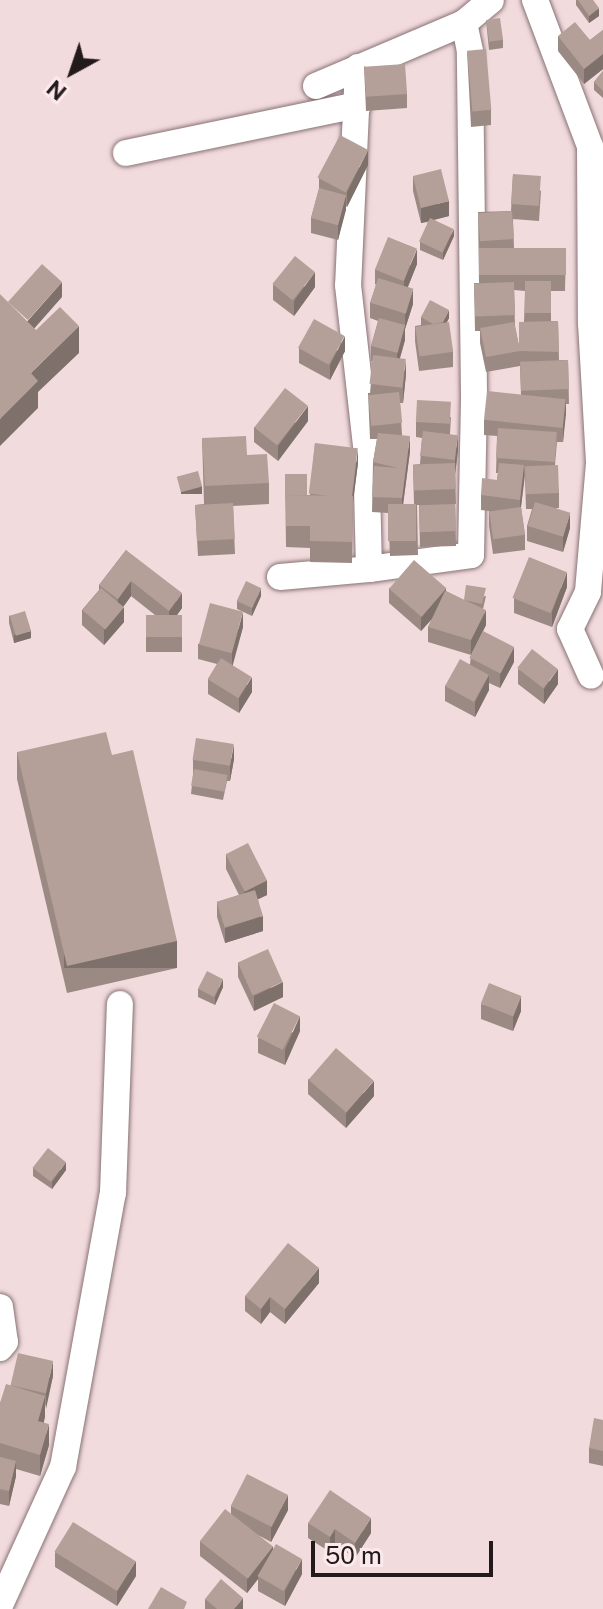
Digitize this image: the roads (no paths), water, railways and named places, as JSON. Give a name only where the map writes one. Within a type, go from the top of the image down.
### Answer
[{"type":"street","points":[[316,86],[464,23],[491,0]]},
{"type":"street","points":[[535,0],[590,146],[591,323],[599,463],[595,602],[570,629],[591,676]]},
{"type":"street","points":[[280,577],[471,555],[470,51],[464,23]]},
{"type":"street","points":[[358,67],[348,285],[366,446],[369,569]]},
{"type":"street","points":[[126,153],[358,105]]},
{"type":"street","points":[[0,1605],[63,1467],[113,1193],[120,1004]]},
{"type":"street","points":[[0,1307],[5,1342],[0,1348]]}]
